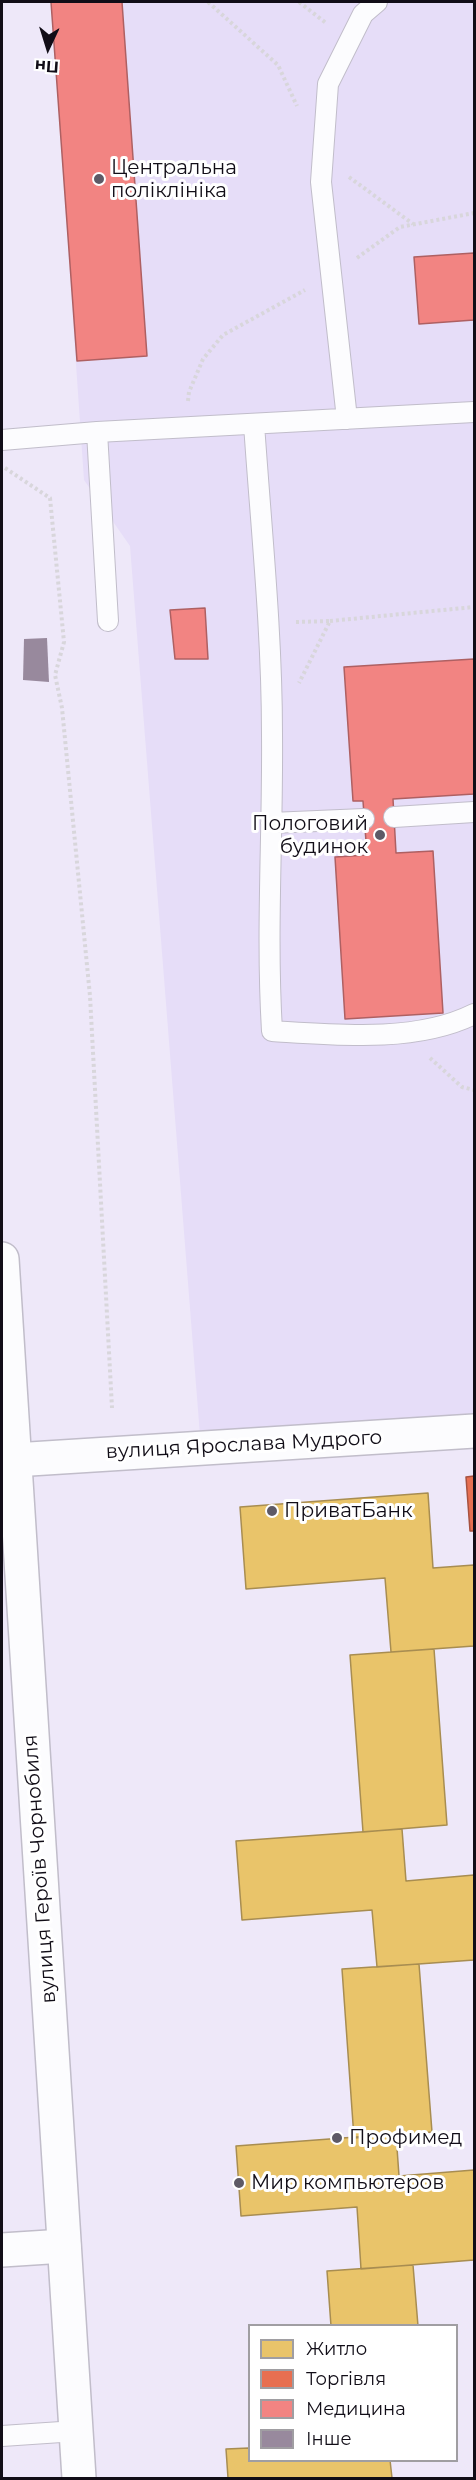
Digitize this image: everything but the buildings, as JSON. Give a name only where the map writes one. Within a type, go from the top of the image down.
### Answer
[{"type":"street","name":"вулиця Героїв Чорнобиля","points":[[2,1259],[4,1352],[14,1460],[79,2478]]},
{"type":"street","name":"вулиця Ярослава Мудрого","points":[[14,1460],[474,1431]]},
{"type":"street","points":[[2,2250],[64,2246]]},
{"type":"lane","points":[[347,419],[321,182],[328,84],[363,14],[377,2]]},
{"type":"lane","points":[[2,440],[97,432],[474,412]]},
{"type":"lane","points":[[254,424],[269,624],[272,734],[270,986],[272,1031],[354,1035],[402,1034],[464,1020],[474,1014]]},
{"type":"lane","points":[[97,432],[108,621]]},
{"type":"lane","points":[[394,817],[474,812]]},
{"type":"lane","points":[[271,823],[364,819]]},
{"type":"lane","points":[[2,2436],[76,2431]]},
{"type":"path","points":[[299,2],[349,42]]},
{"type":"path","points":[[2,466],[50,498],[64,642],[55,675],[62,708],[90,996],[112,1408]]},
{"type":"path","points":[[269,624],[330,621],[474,607]]},
{"type":"path","points":[[298,685],[330,621]]},
{"type":"path","points":[[402,1034],[462,1086],[474,1090]]},
{"type":"shaded area","points":[[51,2],[474,2],[474,1431],[201,1448],[130,546],[84,480]]},
{"type":"place","name":"Центральна поліклініка","points":[[99,179]]},
{"type":"place","name":"Пологовий будинок","points":[[380,835]]},
{"type":"place","name":"ПриватБанк","points":[[272,1511]]},
{"type":"place","name":"Профимед","points":[[337,2138]]},
{"type":"place","name":"Мир компьютеров","points":[[239,2183]]}]
